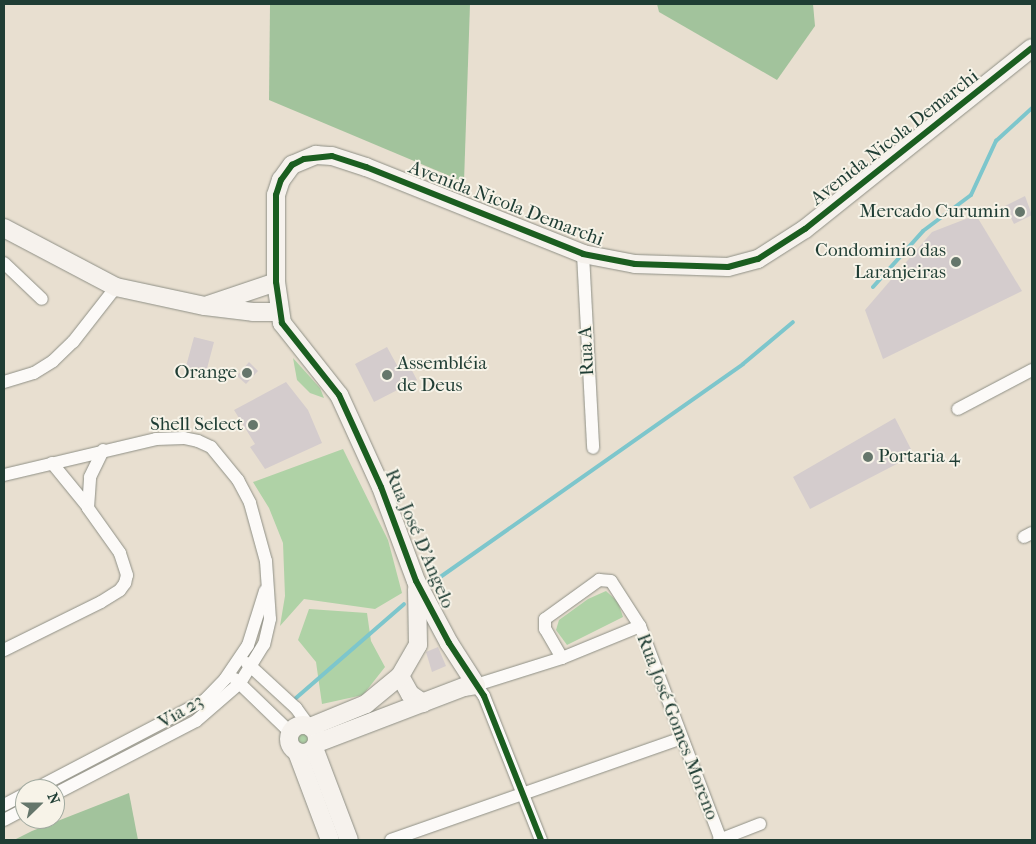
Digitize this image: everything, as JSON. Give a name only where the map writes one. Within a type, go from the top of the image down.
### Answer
[{"type":"street","name":"Avenida Nicola Demarchi","points":[[279,312],[276,282],[276,195],[281,180],[292,165],[316,155],[366,167],[583,254],[636,264],[698,268],[728,267],[758,259],[805,229],[1032,48]]},
{"type":"street","points":[[4,228],[116,287],[205,306],[253,312],[279,312]]},
{"type":"street","name":"Rua A","points":[[583,254],[593,448]]},
{"type":"street","points":[[4,263],[42,299]]},
{"type":"street","points":[[205,306],[276,282]]},
{"type":"street","points":[[4,382],[34,373],[54,361],[74,342],[116,287]]},
{"type":"street","name":"Rua José D'Angelo","points":[[279,312],[288,334],[340,395],[381,487],[416,581],[449,643],[484,696],[541,840]]},
{"type":"street","points":[[958,409],[1032,370]]},
{"type":"street","name":"Via 23","points":[[4,475],[103,450],[156,439],[184,438],[210,448],[226,463],[250,503],[262,538],[268,579],[270,619],[264,644],[252,668],[240,683],[196,721],[65,789]]},
{"type":"street","points":[[88,508],[90,477],[103,450]]},
{"type":"street","points":[[4,650],[101,602],[120,590],[125,583],[127,574],[120,553],[88,508],[52,463]]},
{"type":"street","name":"Via 23","points":[[54,779],[177,717],[205,700],[241,658],[255,631],[268,579]]},
{"type":"street","points":[[562,658],[545,629],[545,619],[599,580],[611,581],[640,626]]},
{"type":"street","points":[[330,840],[297,752],[289,742],[290,733],[297,727],[310,727],[366,704],[400,676],[418,645],[420,621],[416,581]]},
{"type":"street","name":"Rua José Gomes Moreno","points":[[316,746],[424,703],[562,658],[640,626],[720,840]]},
{"type":"street","points":[[418,645],[449,643]]},
{"type":"street","points":[[241,658],[296,708],[316,734],[316,746],[349,840]]},
{"type":"street","points":[[229,674],[290,733]]},
{"type":"street","points":[[400,676],[410,694],[424,703]]},
{"type":"street","points":[[391,840],[524,795],[682,738]]},
{"type":"street","points":[[297,752],[307,753],[316,746]]},
{"type":"street","points":[[720,840],[760,824]]},
{"type":"green space","points":[[270,4],[470,4],[464,182],[269,100]]},
{"type":"green space","points":[[657,4],[813,4],[815,26],[777,80],[659,12]]},
{"type":"green space","points":[[293,358],[320,388],[324,398],[310,393],[297,380]]},
{"type":"green space","points":[[343,449],[388,540],[402,593],[375,609],[304,599],[280,626],[285,596],[283,543],[269,508],[253,482]]},
{"type":"green space","points":[[606,591],[618,602],[623,617],[567,645],[556,630],[559,620],[588,599]]},
{"type":"green space","points":[[309,609],[367,613],[371,641],[385,667],[363,695],[322,704],[316,662],[298,640]]},
{"type":"green space","points":[[303,730],[310,733],[313,740],[310,747],[303,750],[296,747],[293,740],[296,733]]},
{"type":"green space","points":[[129,793],[138,840],[14,840],[37,829],[65,829],[65,818]]},
{"type":"building","name":"Mercado Curumin","points":[[1025,196],[1032,215],[1014,224],[1005,206]]},
{"type":"building","name":"Condominio das Laranjeiras","points":[[976,215],[1022,291],[883,359],[865,310],[932,232]]},
{"type":"building","points":[[194,337],[214,342],[205,376],[185,370]]},
{"type":"building","name":"Assembléia de Deus","points":[[387,347],[399,369],[409,365],[417,380],[374,402],[355,364]]},
{"type":"building","name":"Orange","points":[[249,362],[258,371],[246,384],[237,376]]},
{"type":"building","points":[[286,382],[308,410],[322,443],[265,469],[250,447],[255,444],[234,410]]},
{"type":"building","name":"Portaria 4","points":[[895,418],[914,455],[810,509],[793,477]]},
{"type":"building","points":[[438,647],[446,666],[432,672],[426,652]]},
{"type":"waterway","points":[[873,287],[923,231],[971,195],[996,141],[1032,108]]},
{"type":"waterway","points":[[436,580],[743,364],[793,322]]},
{"type":"waterway","points":[[296,698],[404,604]]},
{"type":"cycle path","points":[[541,840],[484,696],[449,643],[416,581],[381,487],[339,395],[282,323],[276,282],[276,195],[281,180],[292,165],[304,159],[332,156],[366,167],[583,254],[635,264],[728,267],[758,259],[805,229],[1032,48]]},
{"type":"place","name":"Mercado Curumin","points":[[1020,212]]},
{"type":"place","name":"Condominio das Laranjeiras","points":[[956,262]]},
{"type":"place","name":"Orange","points":[[247,373]]},
{"type":"place","name":"Assembléia de Deus","points":[[387,375]]},
{"type":"place","name":"Shell Select","points":[[253,425]]},
{"type":"place","name":"Portaria 4","points":[[868,457]]}]
